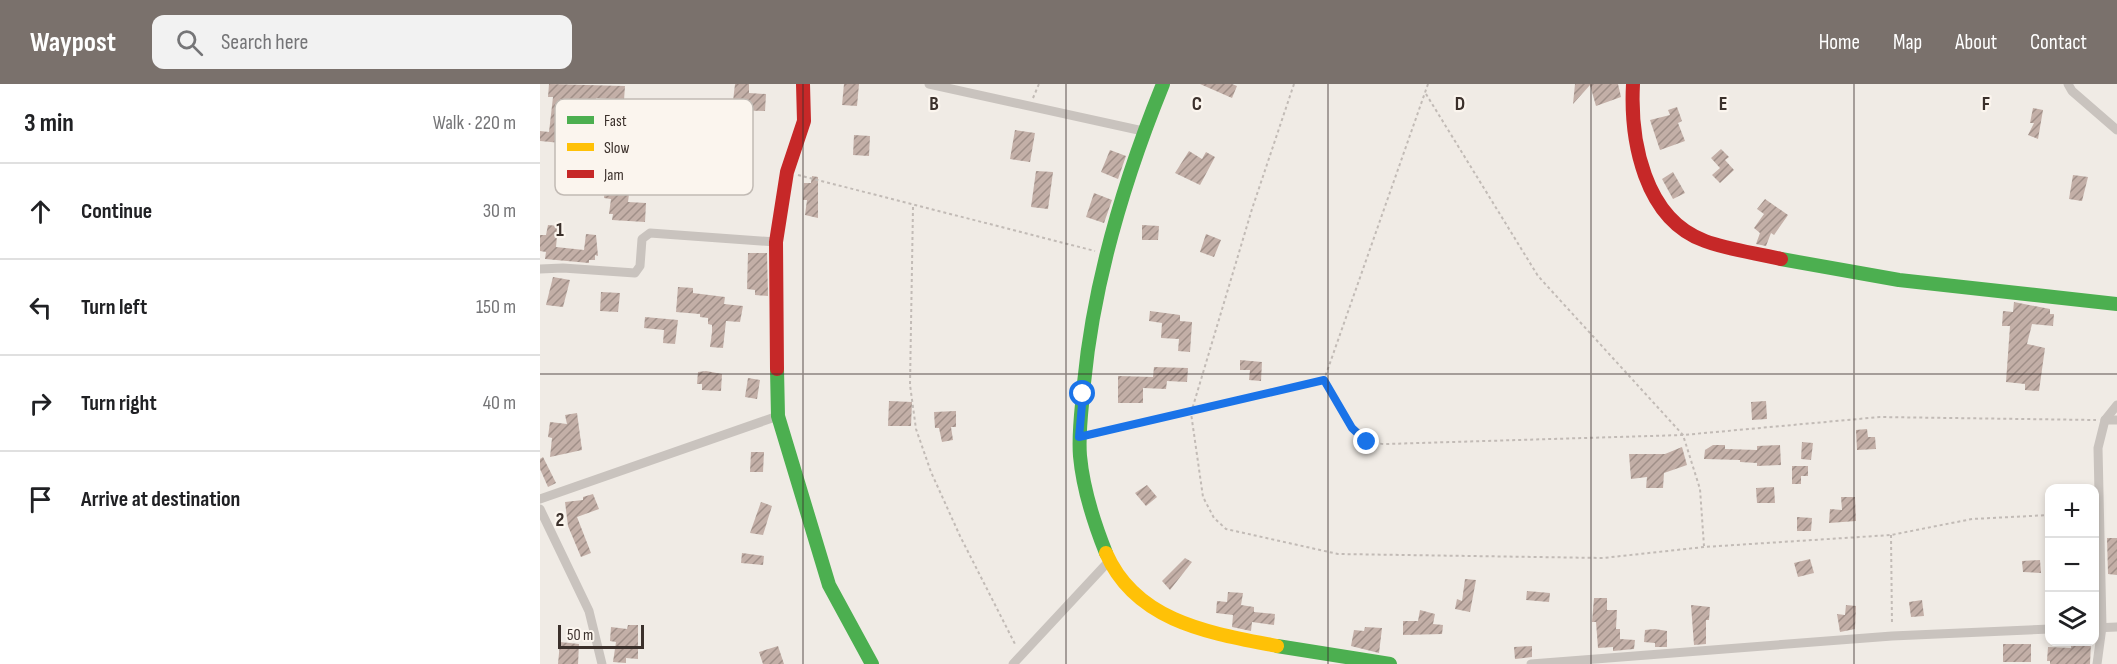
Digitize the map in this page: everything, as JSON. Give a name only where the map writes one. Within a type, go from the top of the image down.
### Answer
[{"type":"street","points":[[803,84],[804,121],[787,172],[776,242],[778,416],[829,585],[872,664]]},
{"type":"street","points":[[929,84],[1143,131]]},
{"type":"street","points":[[1163,84],[1143,131],[1105,254],[1095,299],[1079,437],[1090,506],[1109,561],[1135,598],[1174,619],[1255,641],[1334,657],[1390,664]]},
{"type":"street","points":[[1633,84],[1630,107],[1644,177],[1660,203],[1690,235],[1704,241],[1816,267],[1899,280],[2117,304]]},
{"type":"street","points":[[2068,84],[2117,130]]},
{"type":"street","points":[[540,269],[563,268],[635,273],[640,266],[642,239],[650,233],[776,242]]},
{"type":"street","points":[[2098,592],[2098,448],[2105,420],[2117,405]]},
{"type":"street","points":[[540,499],[778,416]]},
{"type":"street","points":[[2105,420],[2117,420]]},
{"type":"street","points":[[540,509],[589,611],[602,664]]},
{"type":"street","points":[[1013,664],[1109,561]]},
{"type":"street","points":[[2099,628],[2117,627]]},
{"type":"street","points":[[1531,664],[1892,636],[2045,630]]},
{"type":"street","points":[[2097,664],[2098,646]]},
{"type":"path","points":[[1030,106],[1039,84]]},
{"type":"path","points":[[1294,84],[1252,209],[1191,413],[1203,497],[1214,518],[1226,529],[1338,554],[1604,558],[1704,547],[1892,535],[1972,519],[2045,515]]},
{"type":"path","points":[[1428,84],[1324,380],[1352,428],[1367,442],[1376,444],[1683,435],[1880,417],[2105,420]]},
{"type":"path","points":[[1426,94],[1539,276],[1683,435],[1700,489],[1704,547]]},
{"type":"path","points":[[787,172],[913,207],[1105,254]]},
{"type":"path","points":[[913,207],[910,385],[916,429],[931,472],[960,536],[1022,656]]},
{"type":"path","points":[[1079,437],[1191,413],[1324,380]]},
{"type":"path","points":[[1892,535],[1892,636]]},
{"type":"building","points":[[549,84],[625,86],[624,99],[555,99],[555,142],[540,141],[540,131],[549,132],[553,97],[548,97]]},
{"type":"building","points":[[735,84],[749,84],[749,93],[766,94],[765,111],[753,111],[753,99],[733,99]]},
{"type":"building","points":[[844,84],[859,84],[857,106],[842,105]]},
{"type":"building","points":[[1200,84],[1232,84],[1237,86],[1232,98]]},
{"type":"building","points":[[1575,84],[1618,84],[1621,97],[1596,106],[1590,85],[1573,104]]},
{"type":"building","points":[[1677,107],[1682,121],[1678,123],[1685,141],[1660,150],[1650,120],[1670,115],[1668,110]]},
{"type":"building","points":[[2033,108],[2043,110],[2038,139],[2028,135],[2034,123],[2030,123]]},
{"type":"building","points":[[1015,130],[1035,133],[1030,162],[1010,159]]},
{"type":"building","points":[[854,135],[870,136],[869,156],[853,155]]},
{"type":"building","points":[[1721,149],[1729,157],[1725,160],[1734,170],[1720,183],[1712,175],[1720,168],[1711,158]]},
{"type":"building","points":[[1110,150],[1126,156],[1118,179],[1101,172]]},
{"type":"building","points":[[1189,151],[1202,159],[1206,152],[1215,157],[1200,185],[1175,173]]},
{"type":"building","points":[[1036,171],[1053,172],[1048,209],[1031,207]]},
{"type":"building","points":[[1673,172],[1685,193],[1673,199],[1662,179]]},
{"type":"building","points":[[2073,175],[2088,177],[2082,201],[2069,199]]},
{"type":"building","points":[[812,176],[818,177],[818,218],[805,215],[807,200],[803,200],[804,183],[811,183]]},
{"type":"building","points":[[1094,193],[1112,200],[1104,223],[1086,217]]},
{"type":"building","points":[[604,195],[629,195],[628,202],[646,203],[645,222],[612,220],[613,214],[609,214],[611,199],[604,198]]},
{"type":"building","points":[[1765,199],[1788,215],[1774,235],[1771,233],[1766,246],[1756,244],[1760,233],[1754,228],[1764,214],[1757,209]]},
{"type":"building","points":[[548,225],[558,226],[556,247],[584,250],[586,234],[596,235],[598,256],[595,255],[595,260],[589,260],[589,263],[545,259],[546,252],[540,251],[540,235],[546,235]]},
{"type":"building","points":[[1142,225],[1159,226],[1158,240],[1142,240]]},
{"type":"building","points":[[1206,234],[1221,240],[1214,257],[1200,252]]},
{"type":"building","points":[[748,253],[767,253],[768,296],[755,295],[755,290],[747,289]]},
{"type":"building","points":[[553,277],[570,280],[563,307],[546,305]]},
{"type":"building","points":[[678,287],[693,288],[693,293],[725,297],[724,304],[743,306],[740,322],[726,321],[723,348],[710,347],[712,325],[708,324],[708,318],[700,317],[700,314],[676,312]]},
{"type":"building","points":[[601,292],[620,293],[618,312],[600,311]]},
{"type":"building","points":[[2014,302],[2050,309],[2050,314],[2054,314],[2053,326],[2032,324],[2027,344],[2045,348],[2039,391],[2025,390],[2025,384],[2006,382],[2010,326],[2002,326],[2003,311],[2013,312]]},
{"type":"building","points":[[1150,311],[1180,315],[1180,321],[1192,322],[1190,352],[1178,351],[1179,339],[1161,338],[1162,323],[1149,321]]},
{"type":"building","points":[[645,317],[678,320],[675,344],[663,343],[664,330],[644,328]]},
{"type":"building","points":[[1240,360],[1262,362],[1261,381],[1249,380],[1250,370],[1240,370]]},
{"type":"building","points":[[1154,367],[1188,368],[1187,382],[1167,381],[1166,389],[1143,388],[1143,403],[1118,403],[1118,376],[1153,377]]},
{"type":"building","points":[[698,372],[722,374],[721,391],[702,390],[702,384],[697,384]]},
{"type":"building","points":[[748,378],[760,380],[757,399],[745,397]]},
{"type":"building","points":[[889,401],[912,402],[911,426],[888,426]]},
{"type":"building","points":[[1766,401],[1767,419],[1752,420],[1751,402]]},
{"type":"building","points":[[956,411],[956,427],[951,427],[953,440],[942,442],[939,428],[935,428],[934,412]]},
{"type":"building","points":[[577,413],[582,450],[550,457],[552,438],[548,437],[550,422],[567,424],[565,415]]},
{"type":"building","points":[[1867,429],[1868,437],[1875,437],[1876,449],[1857,450],[1856,430]]},
{"type":"building","points":[[1802,442],[1813,443],[1811,460],[1801,459]]},
{"type":"building","points":[[1713,445],[1725,445],[1725,449],[1757,450],[1757,446],[1780,445],[1781,465],[1757,466],[1757,463],[1740,462],[1740,460],[1704,459],[1705,450]]},
{"type":"building","points":[[1682,447],[1687,465],[1664,473],[1663,488],[1646,488],[1647,477],[1631,479],[1629,454],[1665,454]]},
{"type":"building","points":[[751,452],[764,452],[763,472],[750,472]]},
{"type":"building","points":[[543,457],[556,483],[548,487],[540,469],[540,459]]},
{"type":"building","points":[[1792,466],[1808,466],[1808,476],[1801,476],[1801,484],[1792,484]]},
{"type":"building","points":[[1147,485],[1157,497],[1146,506],[1135,493]]},
{"type":"building","points":[[1774,487],[1775,503],[1757,503],[1756,488]]},
{"type":"building","points":[[593,494],[599,509],[577,517],[591,553],[581,557],[568,526],[565,502],[583,500],[583,497]]},
{"type":"building","points":[[1841,497],[1855,497],[1856,521],[1829,523],[1830,509],[1842,510]]},
{"type":"building","points":[[761,502],[772,506],[763,535],[750,533]]},
{"type":"building","points":[[1797,517],[1812,518],[1811,531],[1797,531]]},
{"type":"building","points":[[2107,538],[2117,538],[2117,575],[2108,574]]},
{"type":"building","points":[[742,553],[764,556],[763,565],[741,563]]},
{"type":"building","points":[[1185,558],[1192,562],[1170,590],[1162,581]]},
{"type":"building","points":[[1810,559],[1814,573],[1798,577],[1794,563]]},
{"type":"building","points":[[2040,560],[2041,573],[2023,572],[2022,561]]},
{"type":"building","points":[[1465,579],[1476,580],[1470,612],[1455,609],[1457,599],[1462,601]]},
{"type":"building","points":[[1527,591],[1550,593],[1549,602],[1526,600]]},
{"type":"building","points":[[1228,592],[1243,593],[1241,605],[1254,607],[1254,612],[1275,614],[1274,625],[1252,622],[1251,631],[1232,627],[1233,615],[1216,613],[1217,601],[1227,602]]},
{"type":"building","points":[[1594,598],[1607,598],[1607,610],[1617,610],[1616,629],[1620,629],[1620,639],[1635,640],[1634,649],[1613,651],[1613,647],[1598,648],[1596,622],[1592,622]]},
{"type":"building","points":[[1922,600],[1924,616],[1911,617],[1909,602]]},
{"type":"building","points":[[1691,605],[1710,607],[1709,620],[1706,620],[1706,644],[1694,645]]},
{"type":"building","points":[[1846,605],[1856,606],[1855,629],[1840,632],[1837,614],[1845,615]]},
{"type":"building","points":[[1420,610],[1435,614],[1433,624],[1443,625],[1442,634],[1403,635],[1403,621],[1418,621]]},
{"type":"building","points":[[628,625],[638,625],[638,659],[626,658],[626,663],[613,662],[616,642],[610,641],[611,627],[627,629]]},
{"type":"building","points":[[1365,627],[1382,628],[1379,653],[1351,646],[1354,630],[1364,631]]},
{"type":"building","points":[[1645,630],[1667,631],[1667,647],[1655,647],[1655,643],[1644,642]]},
{"type":"building","points":[[560,642],[579,644],[578,664],[558,664]]},
{"type":"building","points":[[2003,644],[2031,644],[2031,662],[2003,662]]},
{"type":"building","points":[[778,646],[784,664],[763,664],[759,652]]},
{"type":"building","points":[[1532,646],[1532,657],[1515,659],[1514,647]]},
{"type":"building","points":[[2071,646],[2091,646],[2090,664],[2050,664],[2050,661],[2047,661],[2048,647],[2071,648]]},
{"type":"traffic: fast","points":[[1106,553],[1090,506],[1080,456],[1080,420],[1084,383],[1095,306],[1113,230],[1136,157],[1163,84]]},
{"type":"traffic: fast","points":[[1781,259],[1899,280],[2117,304]]},
{"type":"traffic: fast","points":[[777,369],[778,416],[829,585],[872,664]]},
{"type":"traffic: fast","points":[[1277,646],[1390,664]]},
{"type":"traffic: slow","points":[[1106,553],[1119,576],[1136,595],[1156,609],[1201,629],[1277,646]]},
{"type":"traffic: jam","points":[[777,369],[776,242],[787,172],[804,121],[803,84]]},
{"type":"traffic: jam","points":[[1633,84],[1634,129],[1638,152],[1645,175],[1668,215],[1684,230],[1705,241],[1781,259]]},
{"type":"route","points":[[1083,394],[1079,437],[1191,413],[1324,380],[1352,428],[1367,442]]}]
